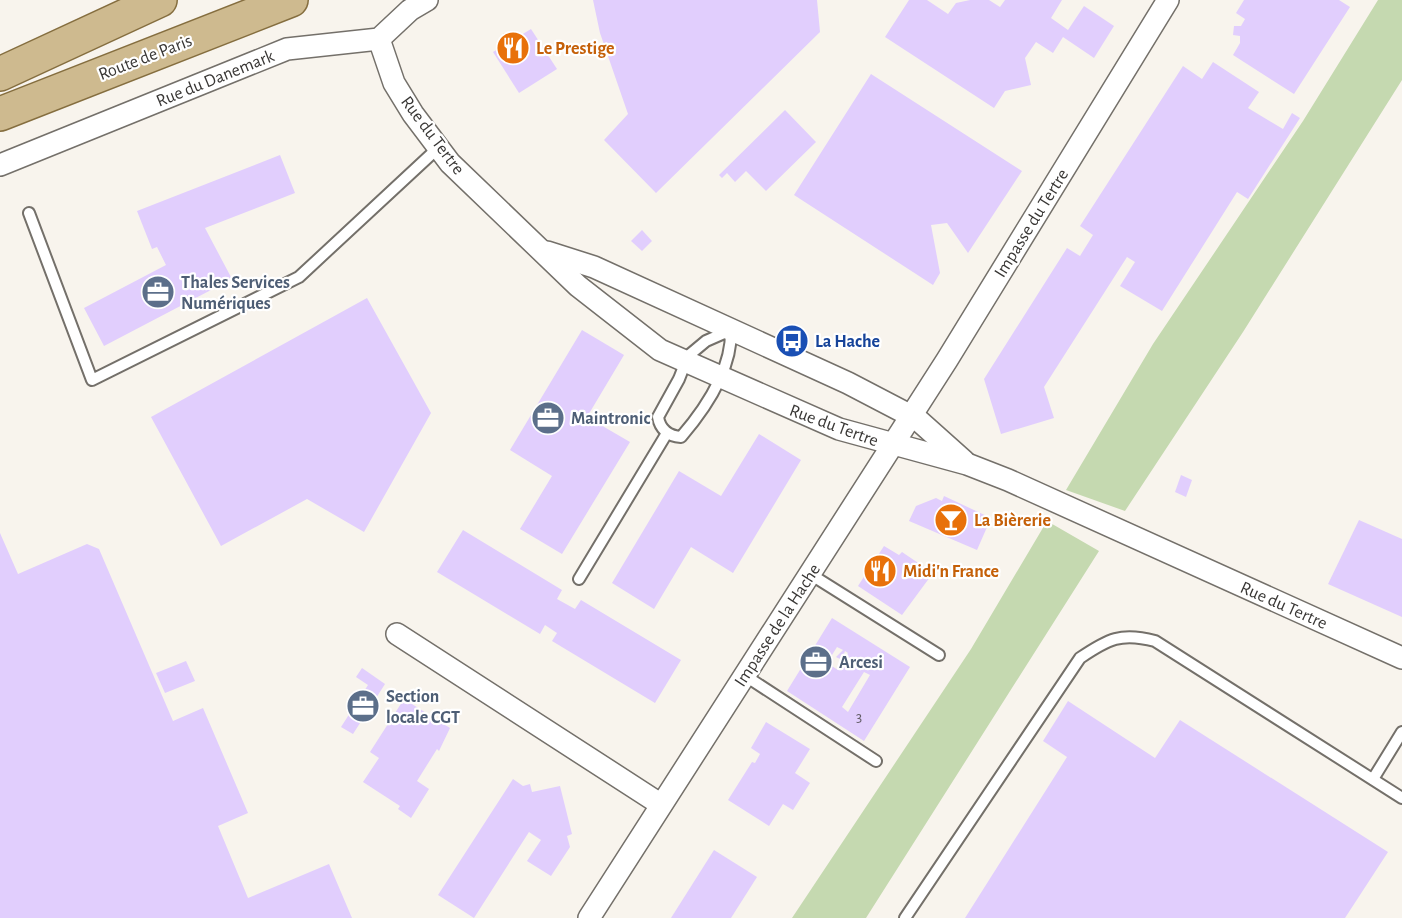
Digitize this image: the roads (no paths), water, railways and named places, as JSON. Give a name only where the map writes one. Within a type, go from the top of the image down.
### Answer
[{"type":"main road","points":[[0,74],[160,0]]},
{"type":"main road","name":"Route de Paris","points":[[0,114],[291,0]]},
{"type":"street","points":[[379,39],[410,10],[427,0]]},
{"type":"street","name":"Impasse du Tertre","points":[[892,446],[1168,0]]},
{"type":"street","name":"Rue du Tertre","points":[[379,39],[394,83],[438,147],[503,217],[543,251],[578,286],[660,350],[839,429],[892,446],[967,464],[1402,658]]},
{"type":"street","name":"Rue du Danemark","points":[[0,165],[287,50],[379,39]]},
{"type":"street","points":[[543,251],[594,267],[848,383],[911,417],[967,464]]},
{"type":"street","name":"Impasse de la Hache","points":[[589,918],[660,804],[892,446]]},
{"type":"street","points":[[397,634],[660,804]]},
{"type":"lane","points":[[29,213],[92,380],[299,277],[438,147]]},
{"type":"lane","points":[[731,330],[731,351],[720,378],[681,437],[667,433],[660,427],[658,417],[688,356],[706,341],[731,330]]},
{"type":"lane","points":[[579,579],[667,433]]},
{"type":"lane","points":[[810,574],[939,654]]},
{"type":"lane","points":[[905,918],[1080,658],[1106,640],[1134,636],[1155,641],[1402,798]]},
{"type":"lane","points":[[744,675],[876,761]]},
{"type":"lane","points":[[1373,779],[1402,732]]},
{"type":"place","name":"Le Prestige","points":[[513,48]]},
{"type":"place","name":"Thales Services Numériques","points":[[158,292]]},
{"type":"place","name":"La Hache","points":[[792,341]]},
{"type":"place","name":"Maintronic","points":[[548,418]]},
{"type":"place","name":"La Bièrerie","points":[[951,520]]},
{"type":"place","name":"Midi'n France","points":[[880,571]]},
{"type":"place","name":"Arcesi","points":[[816,662]]},
{"type":"place","name":"Section locale CGT","points":[[363,706]]}]
